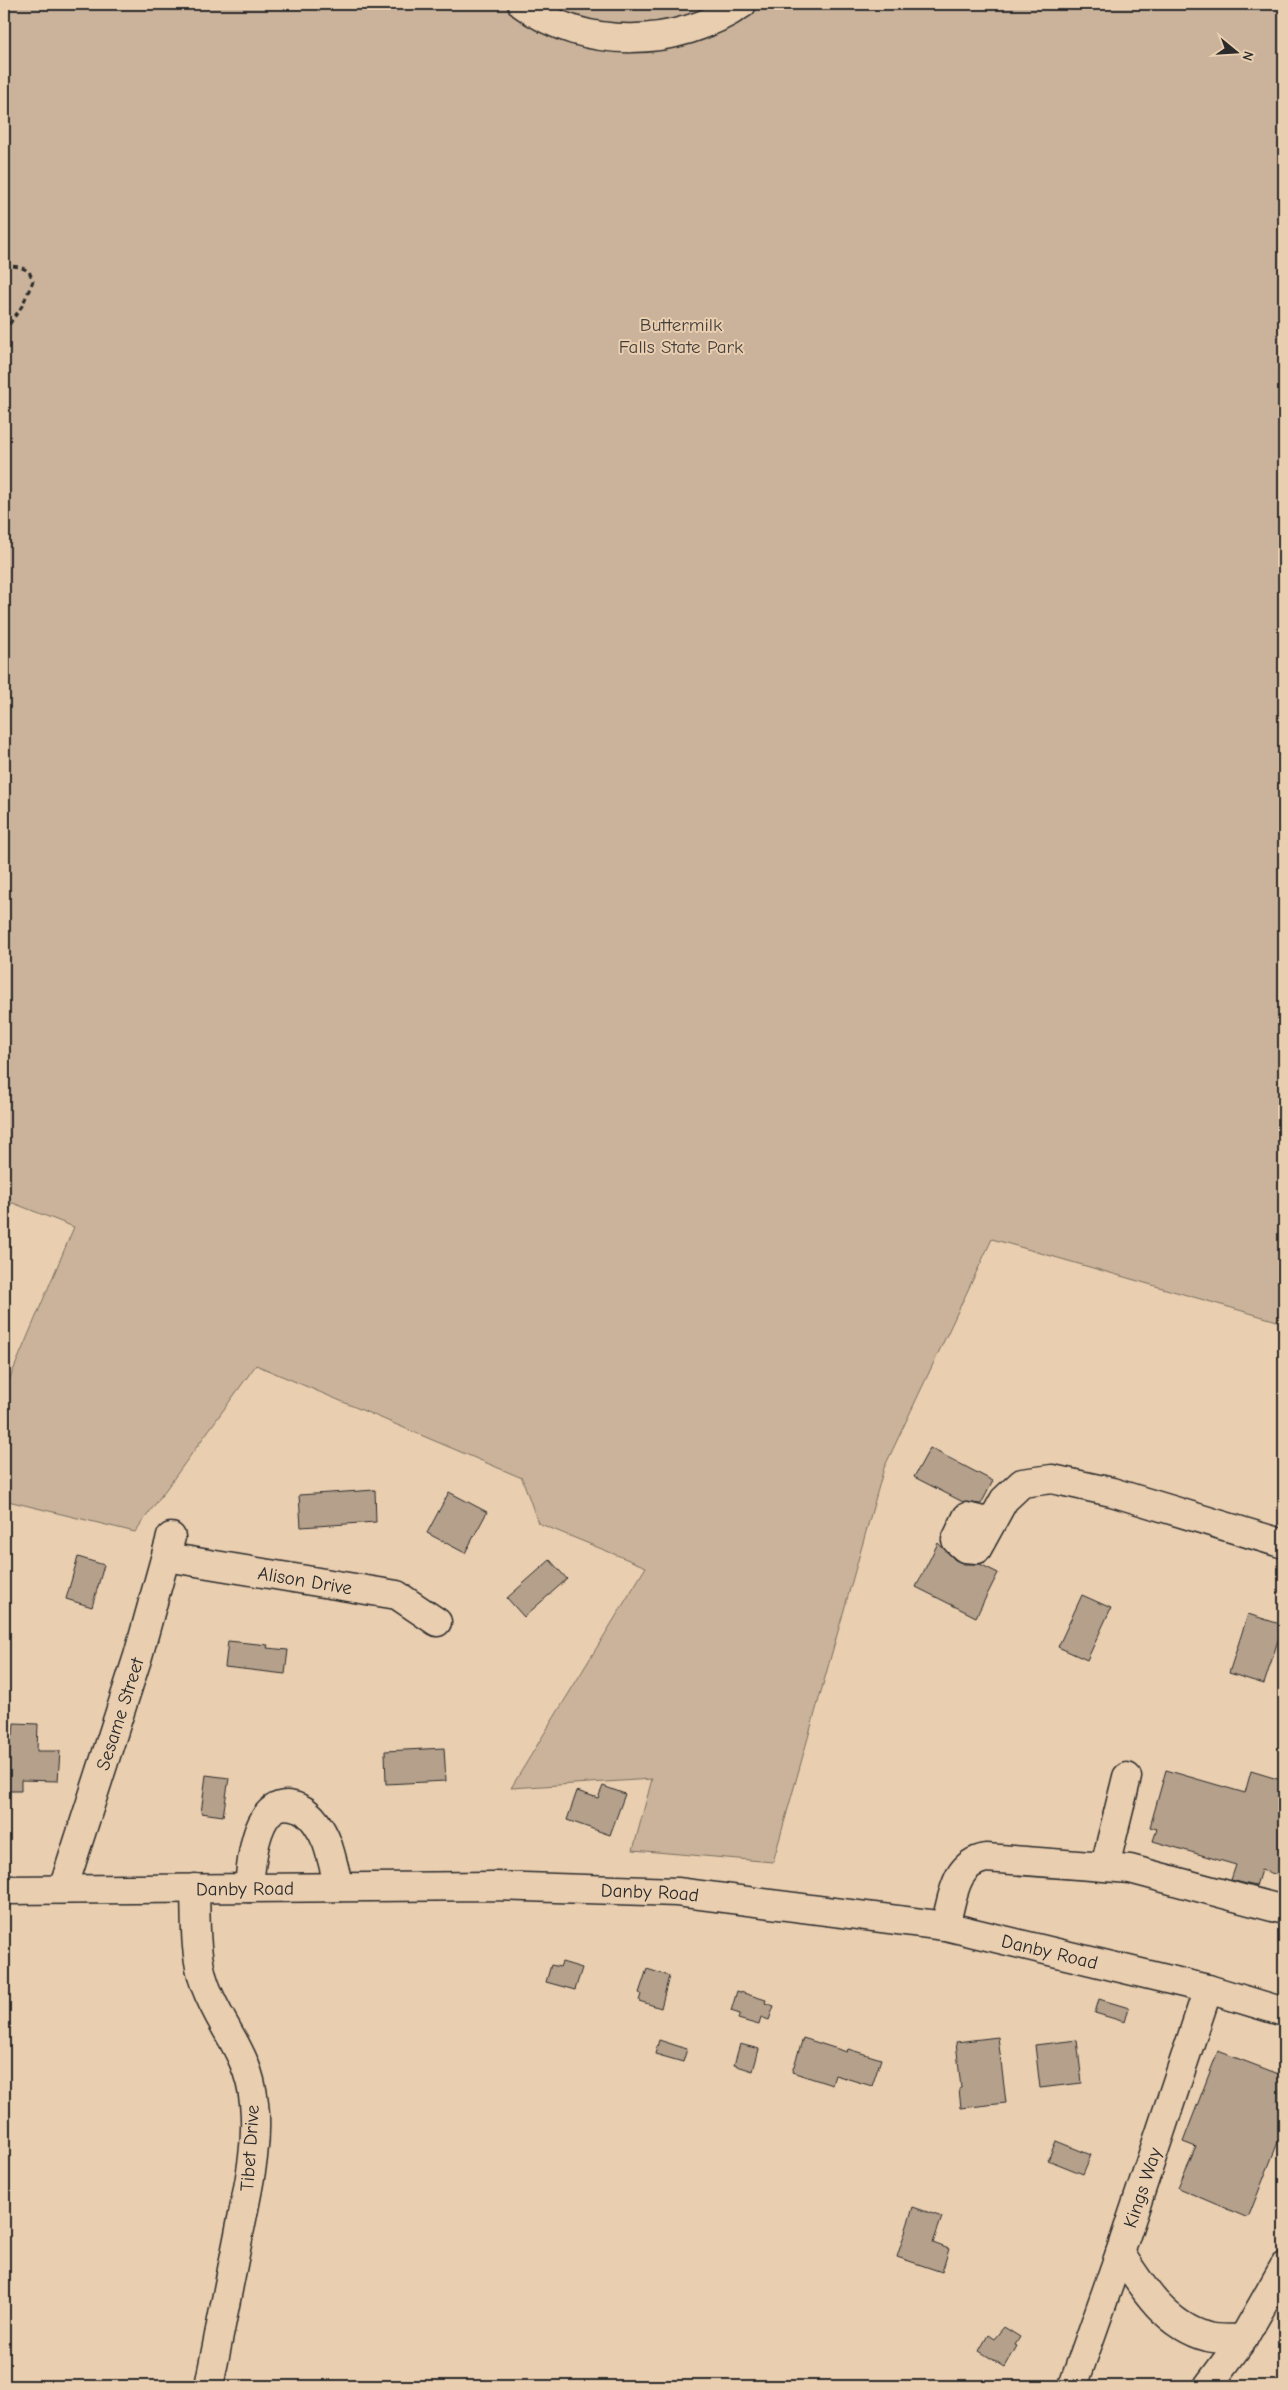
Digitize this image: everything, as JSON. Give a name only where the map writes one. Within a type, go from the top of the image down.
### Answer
[{"type":"street","points":[[522,4],[540,17],[570,30],[601,38],[646,37],[677,32],[714,20],[742,4]]},
{"type":"street","points":[[988,1527],[1004,1500],[1022,1483],[1052,1479],[1112,1492],[1284,1544]]},
{"type":"street","name":"Alison Drive","points":[[169,1547],[396,1595],[437,1622]]},
{"type":"street","name":"Sesame Street","points":[[63,1889],[138,1656],[169,1547]]},
{"type":"street","points":[[1104,1866],[1127,1777]]},
{"type":"street","points":[[249,1888],[252,1853],[259,1830],[269,1812],[279,1805],[292,1805],[305,1810],[317,1825],[327,1842],[338,1887]]},
{"type":"street","points":[[945,1926],[964,1868],[986,1858],[1137,1870],[1284,1910]]},
{"type":"street","name":"Danby Road","points":[[4,1890],[494,1886],[677,1892],[945,1926],[1208,1989],[1284,2012]]},
{"type":"street","name":"Tibet Drive","points":[[195,1888],[201,1973],[212,2000],[240,2050],[249,2077],[254,2104],[254,2137],[247,2194],[209,2386]]},
{"type":"street","name":"Kings Way","points":[[1073,2386],[1120,2253],[1208,1989]]},
{"type":"street","points":[[1120,2253],[1144,2289],[1174,2320],[1208,2337],[1243,2339]]},
{"type":"street","points":[[1208,2386],[1243,2339],[1284,2266]]},
{"type":"path","points":[[4,265],[20,267],[29,271],[33,281],[22,306],[4,332]]},
{"type":"green space","name":"Buttermilk Falls State Park","points":[[4,4],[1284,4],[1284,1323],[992,1239],[884,1468],[773,1862],[633,1850],[652,1779],[511,1788],[646,1567],[538,1523],[522,1478],[256,1365],[135,1532],[4,1500],[4,1392],[74,1227],[13,1203],[4,1204]]},
{"type":"building","points":[[930,1448],[993,1481],[981,1504],[963,1502],[914,1477]]},
{"type":"building","points":[[375,1490],[376,1522],[301,1527],[299,1495]]},
{"type":"building","points":[[449,1492],[487,1512],[465,1553],[427,1533]]},
{"type":"building","points":[[938,1543],[955,1560],[964,1564],[980,1564],[998,1573],[976,1617],[916,1587]]},
{"type":"building","points":[[78,1557],[104,1565],[92,1607],[66,1599]]},
{"type":"building","points":[[550,1560],[567,1579],[524,1617],[507,1598]]},
{"type":"building","points":[[1082,1595],[1111,1608],[1087,1660],[1058,1647]]},
{"type":"building","points":[[1248,1614],[1283,1625],[1264,1684],[1229,1673]]},
{"type":"building","points":[[228,1641],[268,1645],[267,1648],[288,1650],[285,1674],[225,1667]]},
{"type":"building","points":[[14,1723],[38,1724],[37,1751],[60,1751],[58,1781],[21,1780],[21,1791],[4,1791],[4,1735],[13,1735]]},
{"type":"building","points":[[444,1748],[446,1781],[386,1784],[385,1751]]},
{"type":"building","points":[[1166,1770],[1245,1793],[1251,1771],[1284,1781],[1284,1877],[1261,1870],[1256,1886],[1231,1880],[1236,1865],[1153,1841],[1157,1829],[1150,1827]]},
{"type":"building","points":[[206,1775],[229,1778],[223,1816],[201,1813]]},
{"type":"building","points":[[603,1786],[625,1794],[610,1835],[567,1820],[577,1791],[598,1798]]},
{"type":"building","points":[[562,1962],[582,1968],[575,1990],[546,1982],[551,1965],[560,1967]]},
{"type":"building","points":[[647,1969],[669,1976],[661,2008],[639,2001],[641,1994],[639,1993]]},
{"type":"building","points":[[737,1991],[766,2000],[765,2003],[774,2006],[769,2020],[761,2017],[759,2025],[738,2019],[740,2014],[731,2011]]},
{"type":"building","points":[[1099,1999],[1129,2008],[1125,2022],[1095,2013]]},
{"type":"building","points":[[998,2037],[1006,2103],[961,2108],[959,2089],[961,2088],[956,2042]]},
{"type":"building","points":[[803,2038],[847,2052],[848,2049],[881,2059],[872,2086],[835,2075],[832,2085],[792,2072]]},
{"type":"building","points":[[659,2040],[687,2049],[683,2062],[655,2054]]},
{"type":"building","points":[[1077,2040],[1082,2083],[1040,2088],[1035,2045]]},
{"type":"building","points":[[740,2044],[759,2049],[753,2071],[734,2065]]},
{"type":"building","points":[[1218,2051],[1284,2076],[1284,2127],[1248,2218],[1178,2188],[1196,2147],[1183,2142]]},
{"type":"building","points":[[1056,2141],[1091,2155],[1083,2174],[1048,2160]]},
{"type":"building","points":[[913,2207],[942,2217],[933,2243],[949,2249],[942,2272],[897,2257]]},
{"type":"building","points":[[1004,2327],[1020,2337],[1005,2367],[979,2351],[988,2335],[994,2339]]}]
